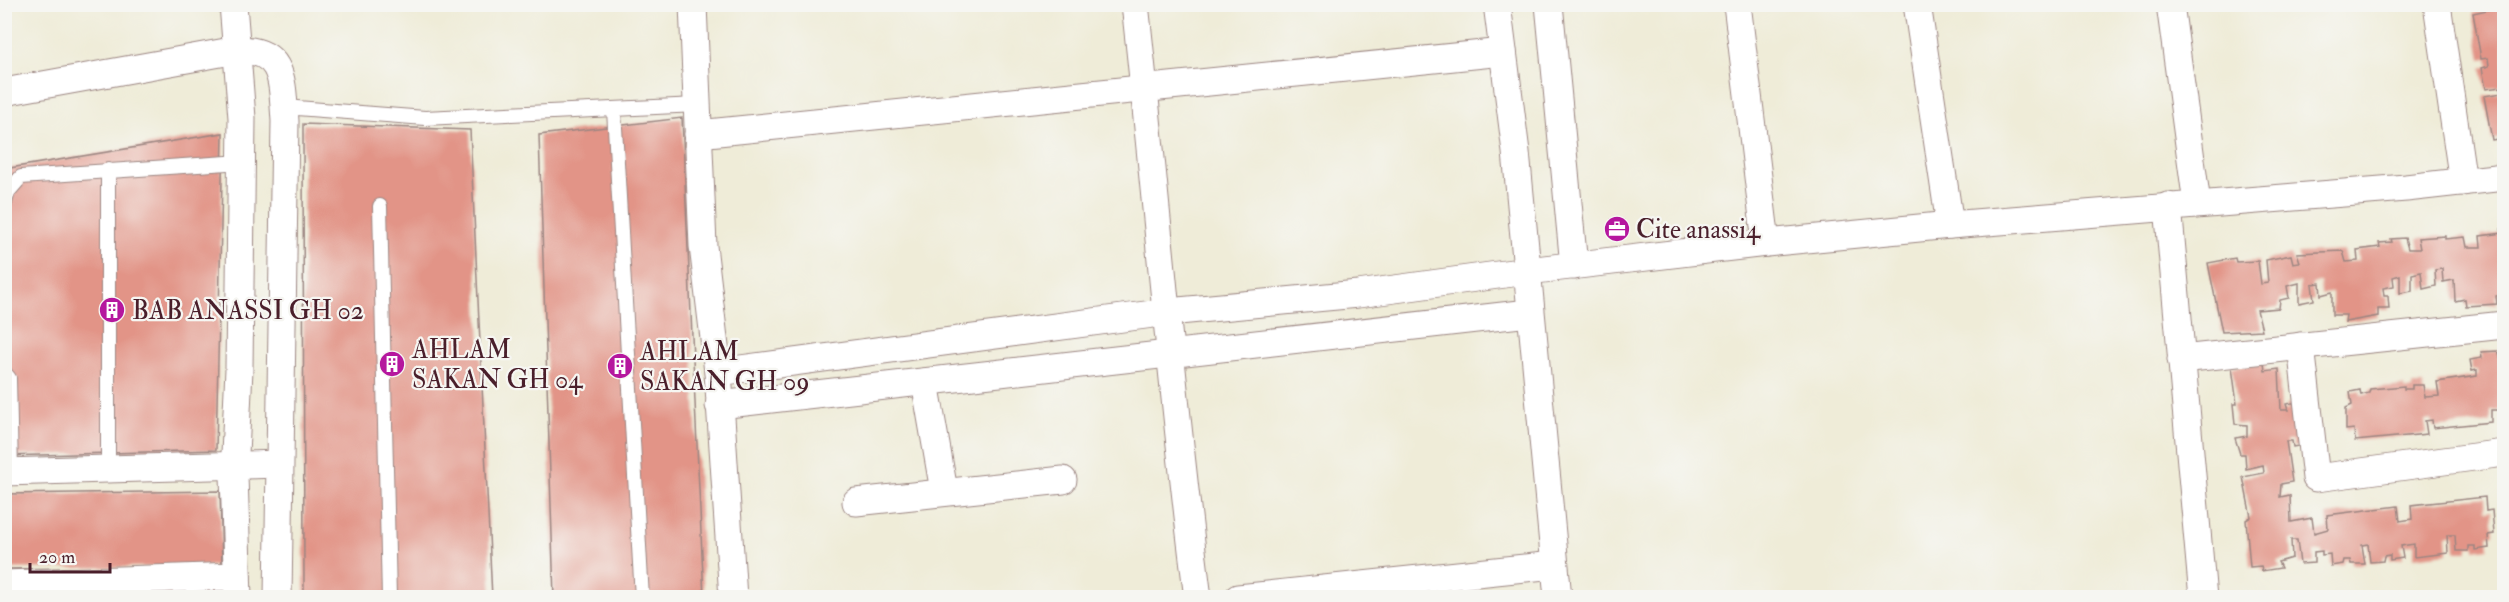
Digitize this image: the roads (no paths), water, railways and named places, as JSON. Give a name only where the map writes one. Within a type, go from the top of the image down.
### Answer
[{"type":"street","points":[[4,584],[237,587],[234,464],[239,369],[242,118],[233,4]]},
{"type":"street","points":[[693,4],[703,246],[718,372],[733,597]]},
{"type":"street","points":[[1135,4],[1168,312],[1181,470],[1198,597]]},
{"type":"street","points":[[1497,4],[1516,152],[1558,597]]},
{"type":"street","points":[[1549,4],[1574,266]]},
{"type":"street","points":[[1737,4],[1766,243]]},
{"type":"street","points":[[1917,4],[1950,225]]},
{"type":"street","points":[[2170,4],[2197,204]]},
{"type":"street","points":[[2437,4],[2463,182]]},
{"type":"street","points":[[4,93],[237,50],[253,50],[267,54],[280,77],[284,107],[278,597]]},
{"type":"street","points":[[698,134],[1503,52]]},
{"type":"street","points":[[718,372],[1168,312],[1358,294],[1527,271],[1766,243],[2505,177]]},
{"type":"street","points":[[2168,206],[2203,597]]},
{"type":"street","points":[[719,405],[1530,313]]},
{"type":"street","points":[[2181,358],[2505,325]]},
{"type":"street","points":[[2301,346],[2316,478],[2505,453]]},
{"type":"street","points":[[925,382],[944,490]]},
{"type":"street","points":[[8,472],[279,464]]},
{"type":"street","points":[[856,502],[944,490],[1063,480]]},
{"type":"street","points":[[1238,597],[1554,565]]},
{"type":"lane","points":[[284,107],[425,118],[697,105]]},
{"type":"lane","points":[[614,110],[642,597]]},
{"type":"lane","points":[[4,206],[8,192],[21,177],[242,162]]},
{"type":"lane","points":[[108,170],[108,469]]},
{"type":"lane","points":[[380,206],[389,597]]},
{"type":"lane","points":[[4,372],[9,378],[8,472]]},
{"type":"place","name":"Cite anassi4","points":[[1617,229]]},
{"type":"place","name":"BAB ANASSI GH 02","points":[[112,310]]},
{"type":"place","name":"AHLAM SAKAN GH 04","points":[[392,364]]},
{"type":"place","name":"AHLAM SAKAN GH 09","points":[[620,366]]}]
